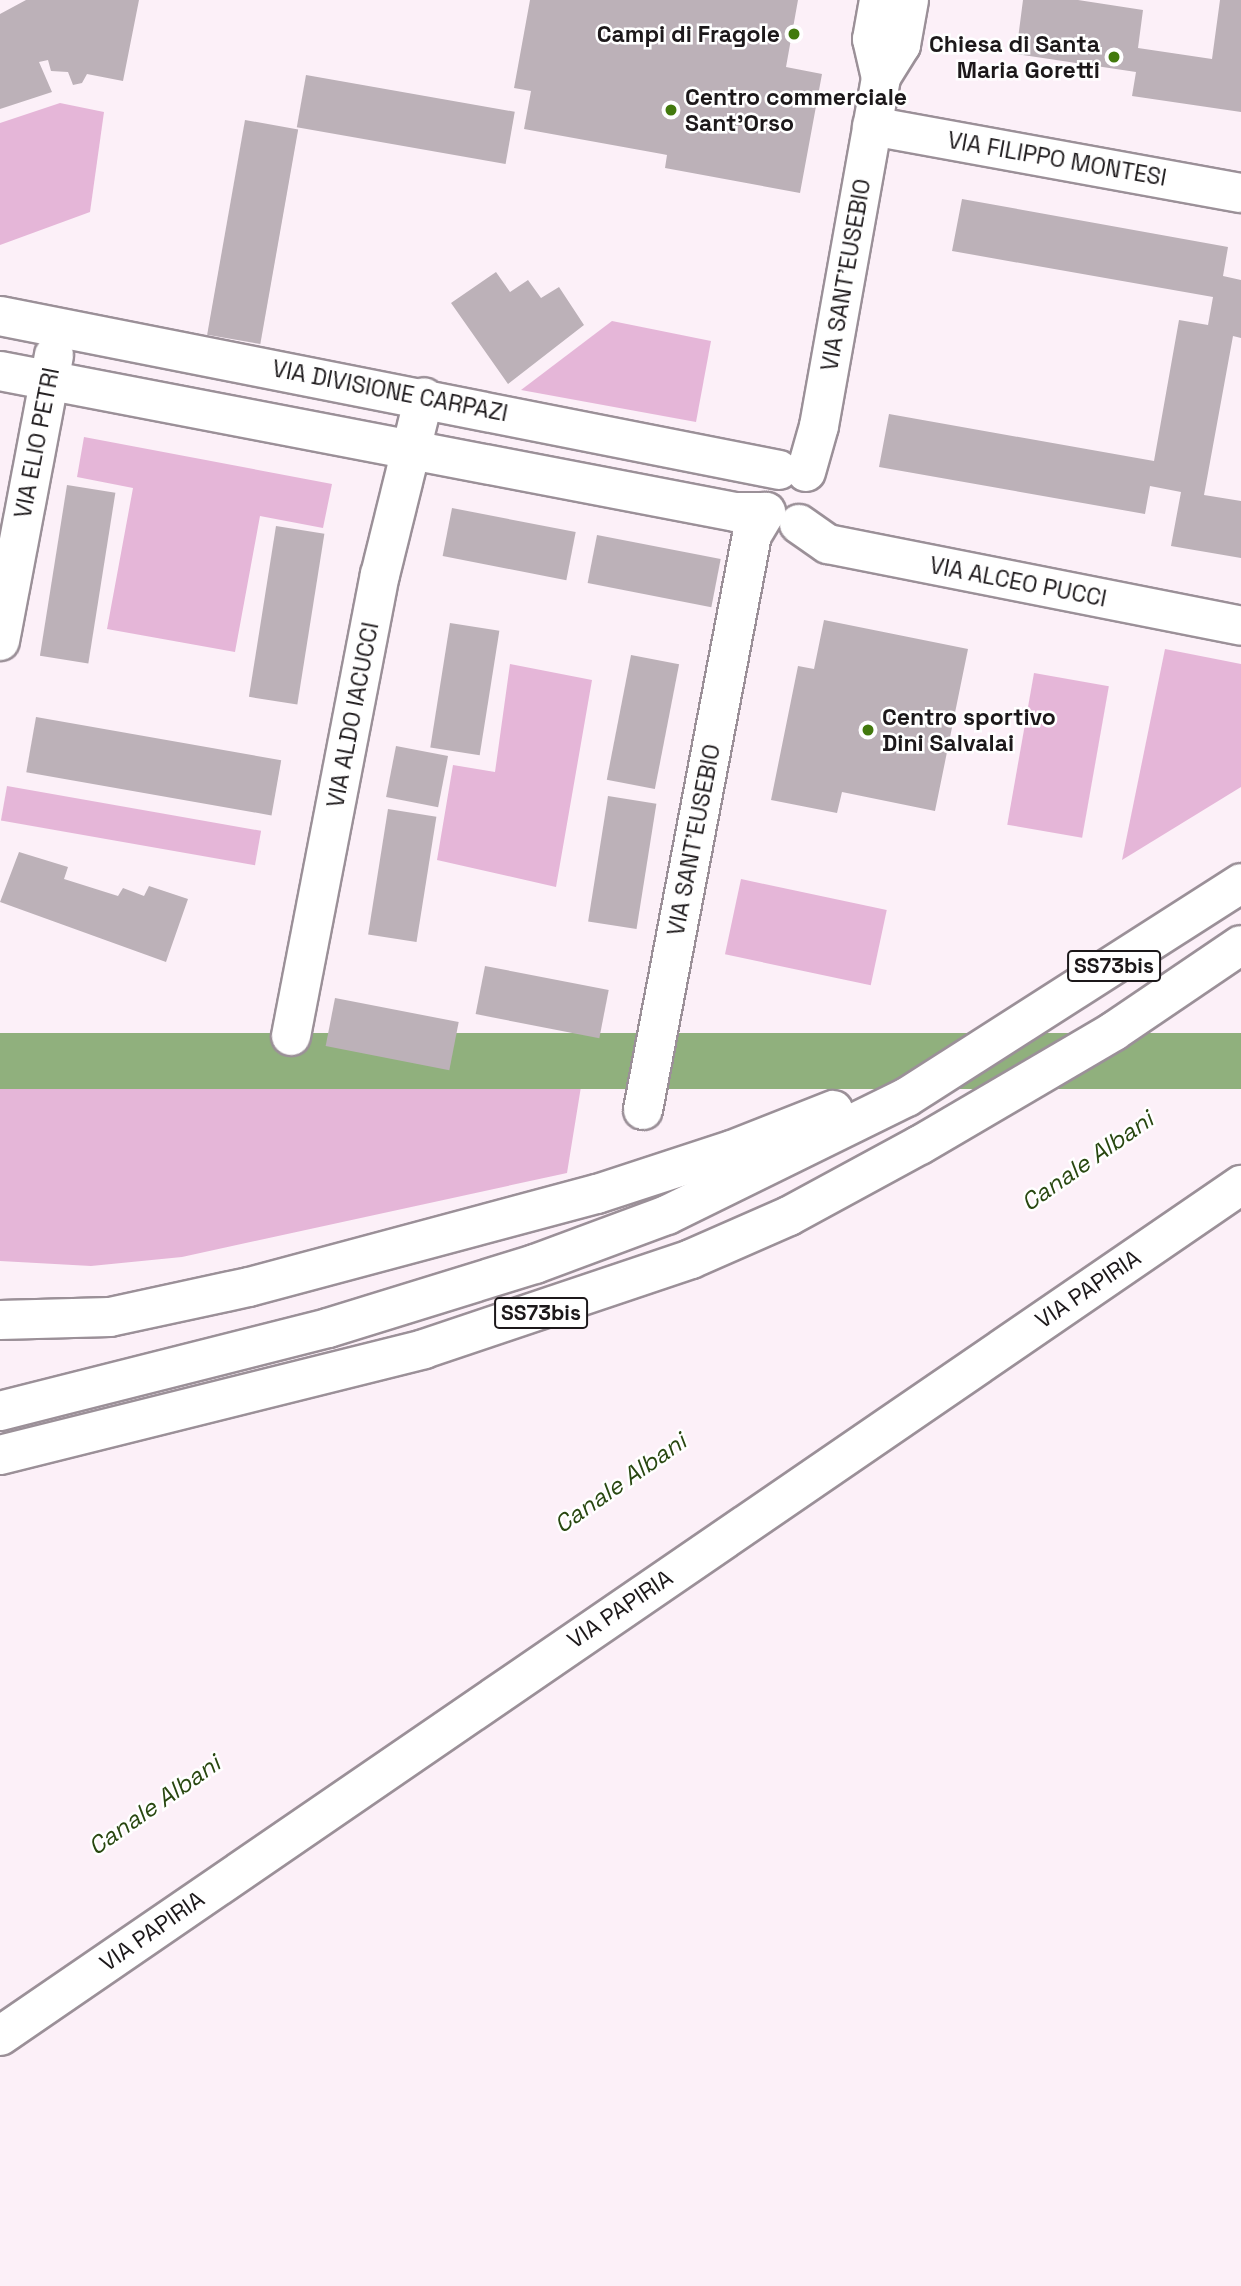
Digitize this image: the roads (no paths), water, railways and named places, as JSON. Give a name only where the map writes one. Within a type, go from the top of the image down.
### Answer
[{"type":"main road","name":"VIA SANT'EUSEBIO","points":[[879,0],[872,39],[881,77]]},
{"type":"main road","name":"VIA SANT'EUSEBIO","points":[[786,521],[762,492],[792,471],[819,426],[881,77],[901,44],[909,0]]},
{"type":"main road","name":"VIA FILIPPO MONTESI","points":[[872,126],[1241,193]]},
{"type":"main road","name":"VIA DIVISIONE CARPAZI","points":[[0,316],[792,471]]},
{"type":"main road","name":"VIA ELIO PETRI","points":[[0,642],[59,327]]},
{"type":"main road","points":[[0,371],[786,521]]},
{"type":"main road","name":"VIA ALDO IACUCCI","points":[[291,1036],[380,575],[424,397]]},
{"type":"main road","name":"VIA SANT'EUSEBIO","points":[[643,1110],[746,570],[786,521],[815,514],[820,496],[792,471]]},
{"type":"main road","name":"VIA ALCEO PUCCI","points":[[786,521],[828,544],[1241,626]]},
{"type":"main road","name":"SS73bis","points":[[0,1411],[328,1328],[602,1241],[844,1131],[987,1048],[1241,883]]},
{"type":"main road","name":"SS73bis","points":[[0,1455],[424,1349],[691,1259],[789,1216],[920,1145],[1114,1031],[1241,945]]},
{"type":"main road","points":[[0,1320],[85,1320],[170,1305],[559,1205],[732,1150],[911,1074],[987,1048]]},
{"type":"main road","name":"VIA PAPIRIA","points":[[0,2036],[1241,1185]]},
{"type":"water","points":[[0,1033],[1241,1033],[1241,1089],[0,1089]]},
{"type":"place","name":"Campi di Fragole","points":[[794,34]]},
{"type":"place","name":"Chiesa di Santa Maria Goretti","points":[[1114,57]]},
{"type":"place","name":"Centro commerciale Sant'Orso","points":[[671,110]]},
{"type":"place","name":"Centro sportivo Dini Salvalai","points":[[868,730]]},
{"type":"water label","name":"Canale Albani","points":[[1087,1161]]},
{"type":"water label","name":"Canale Albani","points":[[620,1483]]},
{"type":"water label","name":"Canale Albani","points":[[154,1805]]}]
